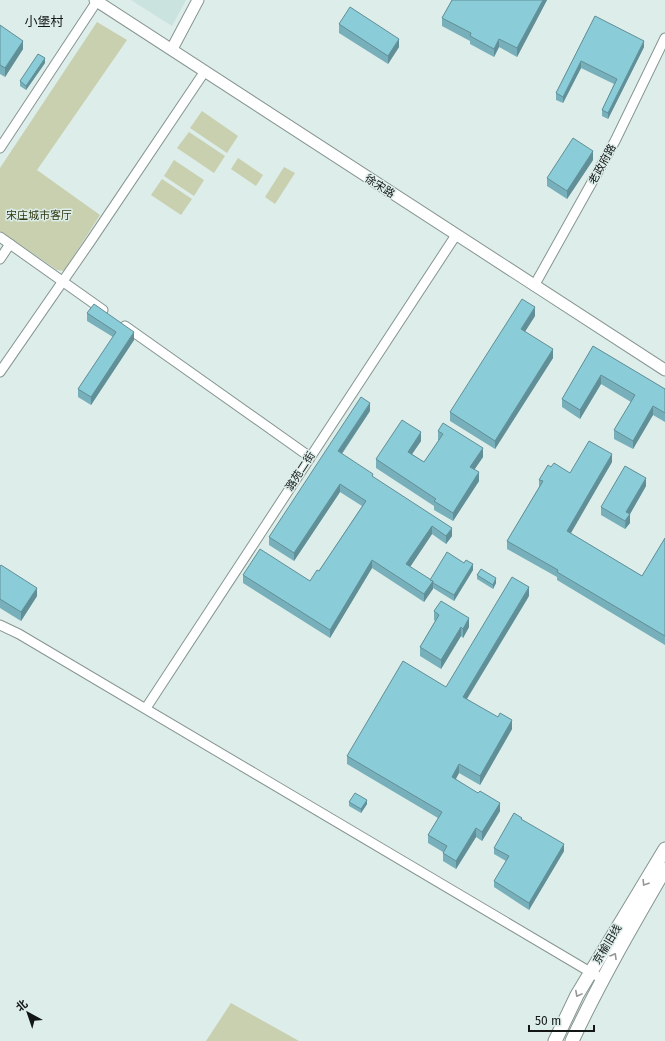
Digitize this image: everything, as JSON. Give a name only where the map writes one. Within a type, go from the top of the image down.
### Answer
[{"type":"main road","name":"京榆旧线","points":[[555,1041],[590,972],[665,850]]},
{"type":"main road","name":"京榆旧线","points":[[572,1041],[602,979],[665,869]]},
{"type":"street","points":[[0,148],[96,0]]},
{"type":"street","name":"徐宋路","points":[[96,0],[665,370]]},
{"type":"street","points":[[172,50],[198,0]]},
{"type":"street","name":"老政府路","points":[[534,286],[615,141],[665,38]]},
{"type":"street","points":[[0,372],[205,71]]},
{"type":"street","name":"潞苑二街","points":[[146,708],[456,235]]},
{"type":"street","points":[[0,237],[107,313]]},
{"type":"street","points":[[0,260],[10,244]]},
{"type":"street","points":[[120,322],[310,457]]},
{"type":"street","points":[[0,625],[19,634],[146,708],[602,979]]},
{"type":"shaded area","points":[[131,0],[186,0],[172,26]]},
{"type":"green space","name":"宋庄城市客厅","points":[[97,22],[127,40],[37,170],[100,215],[64,271],[57,270],[0,231],[0,168]]},
{"type":"green space","points":[[202,111],[238,136],[227,153],[190,128]]},
{"type":"green space","points":[[189,132],[225,156],[214,173],[177,148]]},
{"type":"green space","points":[[238,158],[263,175],[256,186],[231,169]]},
{"type":"green space","points":[[174,160],[204,180],[194,196],[164,176]]},
{"type":"green space","points":[[284,167],[295,173],[275,204],[265,197]]},
{"type":"green space","points":[[162,179],[192,199],[181,215],[151,195]]},
{"type":"green space","points":[[231,1003],[299,1041],[206,1041]]},
{"type":"building","points":[[452,0],[543,0],[517,48],[499,39],[494,49],[470,36],[471,33],[442,18]]},
{"type":"building","points":[[350,7],[399,39],[388,56],[339,24]]},
{"type":"building","points":[[595,16],[644,41],[608,113],[602,110],[617,79],[581,61],[563,97],[556,93]]},
{"type":"building","points":[[0,25],[23,41],[5,68],[0,65]]},
{"type":"building","points":[[38,54],[45,58],[26,86],[20,81]]},
{"type":"building","points":[[573,138],[593,151],[567,191],[547,178]]},
{"type":"building","points":[[522,299],[535,307],[521,329],[553,349],[495,441],[450,412]]},
{"type":"building","points":[[94,304],[134,332],[91,397],[78,389],[116,332],[87,313]]},
{"type":"building","points":[[593,346],[665,389],[665,413],[653,406],[633,441],[614,430],[635,395],[601,375],[580,410],[562,399]]},
{"type":"building","points":[[361,397],[370,403],[338,451],[373,474],[372,476],[452,528],[446,536],[432,526],[406,564],[433,581],[424,594],[372,560],[330,630],[243,575],[260,549],[310,581],[317,570],[319,571],[366,501],[340,484],[294,553],[269,537]]},
{"type":"building","points":[[402,420],[421,432],[408,452],[424,462],[443,434],[438,431],[443,423],[483,448],[470,467],[479,472],[453,513],[434,501],[436,499],[376,459]]},
{"type":"building","points":[[589,441],[612,454],[567,531],[642,576],[665,538],[665,636],[557,572],[558,570],[507,541],[543,481],[539,480],[548,465],[551,467],[554,463],[570,473]]},
{"type":"building","points":[[625,466],[646,478],[626,512],[630,514],[625,521],[601,507]]},
{"type":"building","points":[[447,552],[464,563],[466,560],[473,564],[454,595],[430,580]]},
{"type":"building","points":[[1,565],[37,588],[21,612],[0,599]]},
{"type":"building","points":[[481,569],[496,578],[493,585],[477,575]]},
{"type":"building","points":[[512,577],[529,587],[463,697],[498,717],[500,713],[512,720],[480,776],[459,764],[452,777],[478,793],[480,791],[500,803],[482,832],[476,828],[456,861],[443,853],[447,846],[428,835],[442,812],[347,756],[403,661],[446,687]]},
{"type":"building","points":[[441,601],[469,618],[463,629],[461,627],[441,660],[420,647],[439,615],[434,611]]},
{"type":"building","points":[[355,793],[367,800],[361,809],[349,802]]},
{"type":"building","points":[[514,813],[522,818],[521,819],[564,844],[529,903],[494,881],[509,856],[494,848]]},
{"type":"district","name":"小堡村","points":[[44,21]]}]
